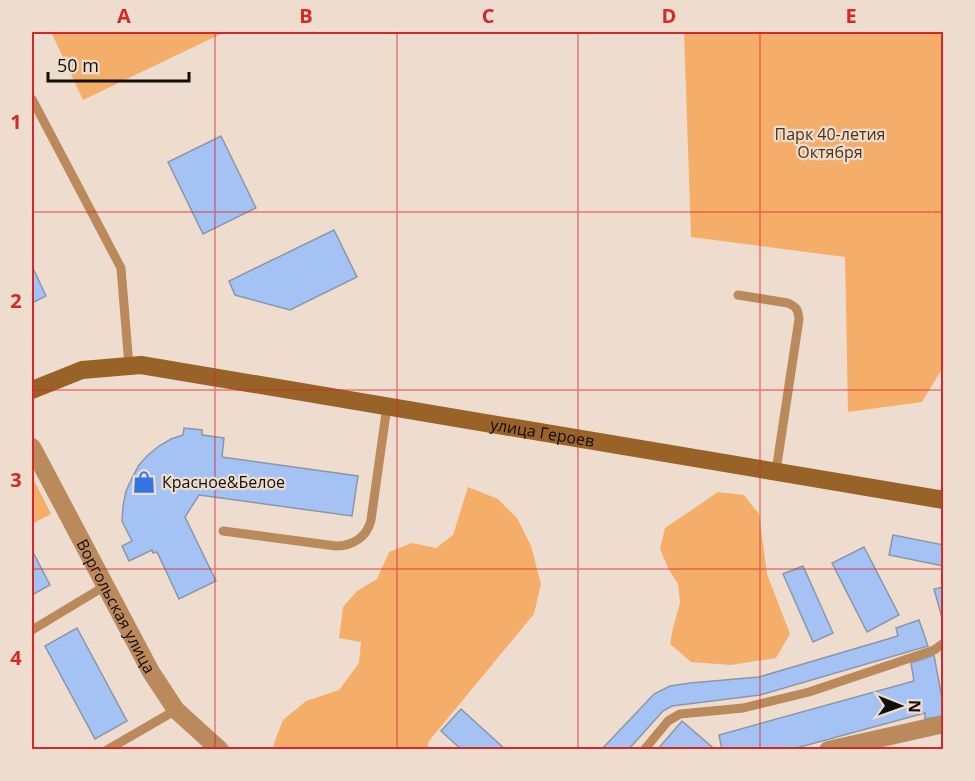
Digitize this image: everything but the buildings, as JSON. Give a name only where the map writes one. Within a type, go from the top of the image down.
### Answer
[{"type":"street","name":"улица Героев","points":[[32,390],[82,370],[135,365],[944,500]]},
{"type":"street","name":"Воргольская улица","points":[[32,447],[151,672],[176,710],[220,750]]},
{"type":"street","points":[[828,750],[944,724]]},
{"type":"lane","points":[[32,99],[121,268],[135,365]]},
{"type":"lane","points":[[738,295],[788,303],[798,310],[799,319],[776,471]]},
{"type":"lane","points":[[223,531],[336,546],[350,545],[360,538],[366,533],[371,520],[387,406]]},
{"type":"lane","points":[[32,630],[105,586]]},
{"type":"lane","points":[[644,750],[668,721],[680,714],[743,708],[809,692],[934,650],[944,643]]},
{"type":"lane","points":[[108,750],[176,710]]},
{"type":"green space","points":[[51,32],[225,32],[83,100]]},
{"type":"green space","name":"Парк 40-летия Октября","points":[[684,32],[943,32],[943,367],[922,402],[848,412],[845,257],[691,237]]},
{"type":"green space","points":[[32,476],[51,514],[32,524]]},
{"type":"green space","points":[[468,487],[498,499],[517,518],[531,546],[541,584],[534,614],[429,741],[427,749],[274,749],[283,720],[306,701],[339,690],[359,663],[361,642],[339,638],[343,607],[357,591],[377,579],[389,552],[412,543],[436,548],[453,535]]},
{"type":"green space","points":[[718,492],[744,495],[759,514],[767,574],[790,634],[776,658],[731,665],[691,662],[670,644],[680,603],[678,584],[660,549],[665,528]]},
{"type":"place","name":"Красное&Белое","points":[[144,482]]}]
